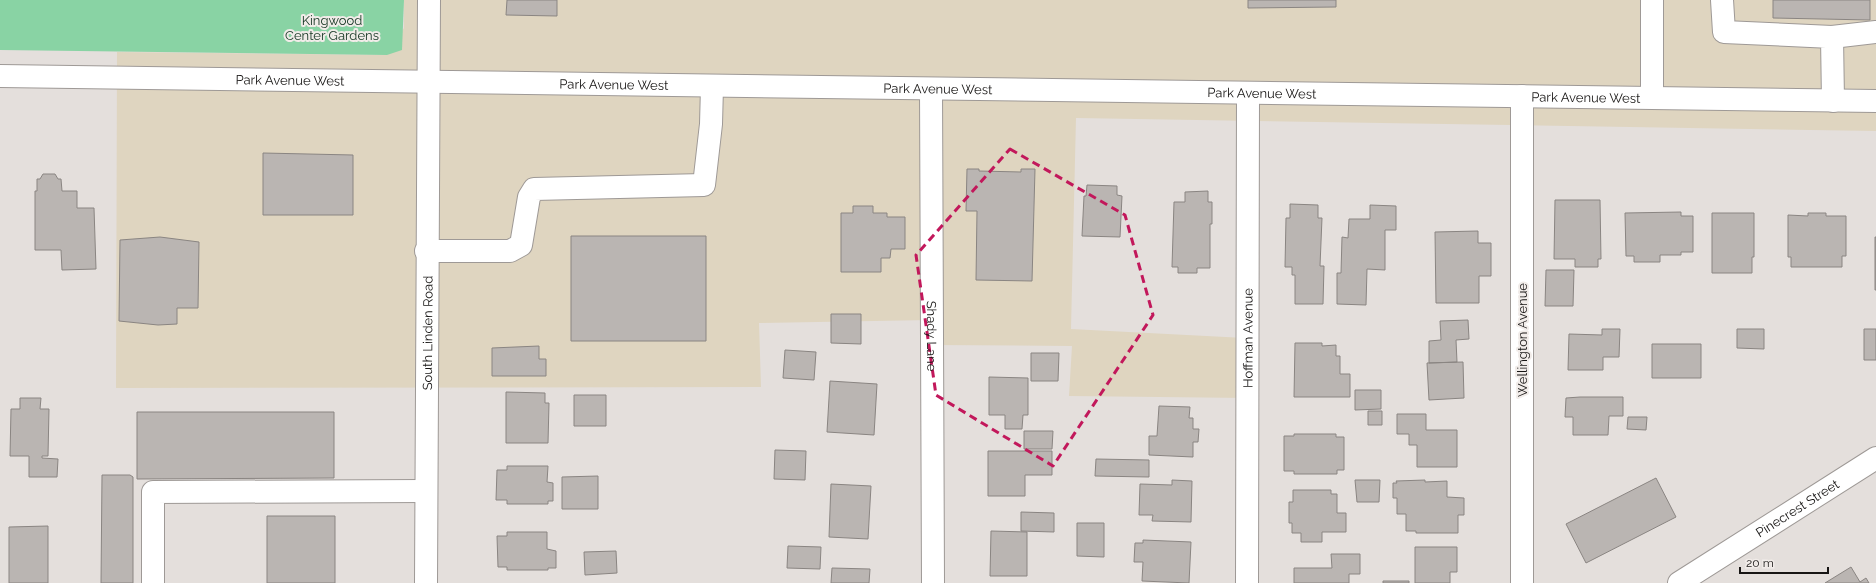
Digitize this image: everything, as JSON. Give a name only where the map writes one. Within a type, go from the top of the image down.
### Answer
[{"type":"street","name":"South Linden Road","points":[[426,583],[426,251],[429,0]]},
{"type":"street","points":[[1652,0],[1652,97]]},
{"type":"street","points":[[1722,0],[1724,32],[1832,37],[1876,32]]},
{"type":"street","points":[[1832,37],[1833,101]]},
{"type":"street","name":"Park Avenue West","points":[[0,76],[712,87],[1248,94],[1652,97],[1876,101]]},
{"type":"street","points":[[426,251],[510,251],[520,245],[529,197],[534,189],[704,185],[711,124],[712,87]]},
{"type":"street","name":"Shady Lane","points":[[931,89],[933,583]]},
{"type":"street","name":"Hoffman Avenue","points":[[1247,583],[1248,94]]},
{"type":"street","name":"Wellington Avenue","points":[[1522,96],[1522,583]]},
{"type":"street","name":"Pinecrest Street","points":[[1679,583],[1876,458]]},
{"type":"street","points":[[153,583],[153,492],[425,491]]},
{"type":"highlighted area","points":[[1010,149],[1125,215],[1153,315],[1053,466],[936,395],[916,255]]},
{"type":"shaded area","points":[[404,0],[1876,0],[1876,131],[1076,118],[1071,329],[1245,338],[1248,398],[1069,396],[1072,346],[930,345],[930,320],[759,323],[761,387],[116,388],[117,52],[387,55],[404,28]]},
{"type":"green space","name":"Kingwood Center Gardens","points":[[0,0],[404,0],[402,50],[387,55],[0,50]]},
{"type":"building","points":[[507,0],[557,0],[557,16],[506,15]]},
{"type":"building","points":[[1248,0],[1336,0],[1336,7],[1248,8]]},
{"type":"building","points":[[1773,0],[1870,0],[1870,20],[1773,18]]},
{"type":"building","points":[[263,153],[353,155],[353,215],[263,215]]},
{"type":"building","points":[[967,169],[979,169],[979,171],[1021,172],[1021,169],[1035,169],[1032,281],[976,280],[977,211],[966,211]]},
{"type":"building","points":[[43,174],[55,174],[58,179],[61,179],[62,191],[77,191],[77,208],[94,208],[96,269],[62,270],[61,250],[35,250],[35,191],[37,191],[37,179],[40,179]]},
{"type":"building","points":[[1087,185],[1117,186],[1117,195],[1122,196],[1120,237],[1082,236],[1084,196],[1086,196]]},
{"type":"building","points":[[1208,191],[1208,202],[1212,202],[1212,224],[1210,224],[1210,268],[1197,268],[1197,273],[1178,273],[1178,267],[1172,267],[1174,202],[1185,202],[1185,192]]},
{"type":"building","points":[[1555,200],[1600,200],[1601,259],[1598,259],[1598,267],[1575,267],[1575,259],[1554,259]]},
{"type":"building","points":[[1290,204],[1318,205],[1318,218],[1322,218],[1320,266],[1324,266],[1323,304],[1295,304],[1295,275],[1292,275],[1292,267],[1285,267],[1286,218],[1290,218]]},
{"type":"building","points":[[1370,205],[1396,206],[1396,230],[1385,230],[1385,270],[1367,269],[1366,305],[1337,304],[1337,273],[1341,273],[1342,237],[1348,238],[1349,219],[1370,219]]},
{"type":"building","points":[[853,206],[873,206],[873,213],[887,213],[887,217],[905,217],[905,249],[891,249],[890,258],[881,258],[881,272],[841,272],[841,213],[853,213]]},
{"type":"building","points":[[1681,212],[1681,216],[1693,216],[1693,252],[1681,252],[1681,255],[1660,255],[1660,262],[1634,262],[1634,256],[1626,256],[1625,213]]},
{"type":"building","points":[[1712,213],[1754,213],[1754,257],[1752,257],[1752,273],[1712,273]]},
{"type":"building","points":[[1808,213],[1826,213],[1826,216],[1846,216],[1846,256],[1842,256],[1842,267],[1791,267],[1791,257],[1788,257],[1788,215],[1808,216]]},
{"type":"building","points":[[1478,231],[1478,243],[1491,243],[1491,276],[1479,276],[1479,303],[1436,303],[1435,232]]},
{"type":"building","points":[[571,236],[706,236],[706,341],[571,341]]},
{"type":"building","points":[[160,237],[199,242],[198,308],[177,308],[177,324],[158,325],[119,321],[120,240]]},
{"type":"building","points":[[1876,237],[1876,290],[1875,290]]},
{"type":"building","points":[[1546,270],[1574,270],[1573,306],[1545,306]]},
{"type":"building","points":[[831,314],[861,314],[861,344],[831,343]]},
{"type":"building","points":[[1468,320],[1469,339],[1456,340],[1457,362],[1429,363],[1429,341],[1441,340],[1440,321]]},
{"type":"building","points":[[1602,329],[1620,329],[1619,357],[1603,357],[1603,370],[1568,370],[1569,334],[1602,335]]},
{"type":"building","points":[[1737,329],[1764,329],[1764,349],[1737,348]]},
{"type":"building","points":[[1864,329],[1876,329],[1876,360],[1864,360]]},
{"type":"building","points":[[1295,343],[1322,343],[1322,346],[1336,345],[1336,356],[1340,356],[1340,374],[1350,374],[1350,397],[1294,397]]},
{"type":"building","points":[[1652,344],[1701,344],[1701,378],[1652,378]]},
{"type":"building","points":[[539,346],[539,359],[546,359],[546,376],[492,376],[492,348]]},
{"type":"building","points":[[785,350],[816,352],[814,380],[783,378]]},
{"type":"building","points":[[1031,353],[1059,353],[1058,381],[1031,381]]},
{"type":"building","points":[[1463,362],[1464,398],[1429,400],[1427,363]]},
{"type":"building","points":[[989,377],[1028,378],[1028,415],[1023,415],[1022,429],[1005,429],[1005,415],[989,415]]},
{"type":"building","points":[[830,381],[877,384],[874,435],[827,432]]},
{"type":"building","points":[[1355,390],[1381,390],[1381,409],[1355,410]]},
{"type":"building","points":[[506,392],[545,393],[545,403],[549,403],[548,443],[506,443]]},
{"type":"building","points":[[574,395],[606,395],[606,426],[574,426]]},
{"type":"building","points":[[1623,397],[1623,416],[1609,416],[1608,435],[1573,435],[1573,417],[1565,417],[1566,398]]},
{"type":"building","points":[[20,398],[41,398],[40,409],[49,409],[48,456],[42,456],[42,458],[58,459],[57,477],[29,477],[29,456],[10,456],[11,409],[20,409]]},
{"type":"building","points":[[1159,406],[1190,407],[1189,418],[1193,418],[1193,429],[1199,429],[1198,442],[1193,442],[1193,457],[1149,455],[1149,436],[1157,436]]},
{"type":"building","points":[[1368,411],[1382,411],[1382,425],[1368,425]]},
{"type":"building","points":[[137,412],[334,412],[334,478],[137,479]]},
{"type":"building","points":[[1397,414],[1426,414],[1426,430],[1457,430],[1457,467],[1417,467],[1417,445],[1409,445],[1409,434],[1397,434]]},
{"type":"building","points":[[1628,417],[1647,417],[1646,430],[1627,429]]},
{"type":"building","points":[[1024,431],[1053,431],[1052,449],[1024,449]]},
{"type":"building","points":[[1294,434],[1336,434],[1336,437],[1344,437],[1344,470],[1337,470],[1337,474],[1294,474],[1294,471],[1284,471],[1284,436],[1294,436]]},
{"type":"building","points":[[775,450],[806,451],[805,480],[774,479]]},
{"type":"building","points":[[988,451],[1052,451],[1052,475],[1025,475],[1025,496],[988,496]]},
{"type":"building","points":[[1096,459],[1149,460],[1149,477],[1095,476]]},
{"type":"building","points":[[507,466],[548,466],[547,482],[553,483],[553,501],[548,501],[548,504],[507,504],[507,500],[496,500],[497,470],[507,470]]},
{"type":"building","points":[[102,475],[130,475],[133,477],[133,583],[101,583]]},
{"type":"building","points":[[598,476],[598,509],[562,509],[562,477]]},
{"type":"building","points":[[1656,478],[1676,517],[1586,563],[1566,524]]},
{"type":"building","points":[[1172,480],[1192,481],[1191,522],[1152,521],[1153,515],[1139,515],[1140,484],[1172,485]]},
{"type":"building","points":[[1355,480],[1380,480],[1379,502],[1357,502]]},
{"type":"building","points":[[1425,480],[1425,482],[1447,481],[1447,497],[1464,498],[1464,515],[1458,515],[1458,533],[1416,533],[1416,531],[1406,531],[1406,514],[1397,514],[1397,498],[1393,498],[1393,483],[1397,483],[1396,481]]},
{"type":"building","points":[[831,484],[871,486],[868,539],[829,537]]},
{"type":"building","points":[[1293,490],[1331,490],[1331,494],[1337,494],[1337,513],[1346,513],[1346,532],[1322,532],[1322,542],[1301,542],[1301,533],[1292,533],[1292,523],[1289,523],[1289,502],[1293,502]]},
{"type":"building","points":[[1021,512],[1054,513],[1054,532],[1021,531]]},
{"type":"building","points":[[267,516],[335,516],[335,583],[267,583]]},
{"type":"building","points":[[1077,523],[1104,523],[1104,557],[1077,556]]},
{"type":"building","points":[[48,526],[48,583],[9,583],[9,527]]},
{"type":"building","points":[[991,531],[1027,532],[1027,576],[990,576]]},
{"type":"building","points":[[507,532],[547,532],[547,549],[556,551],[556,568],[548,568],[548,570],[507,570],[507,567],[498,567],[497,536],[507,536]]},
{"type":"building","points":[[1143,540],[1191,542],[1189,583],[1142,581],[1143,562],[1134,562],[1135,543],[1143,543]]},
{"type":"building","points":[[788,546],[821,547],[820,569],[787,568]]},
{"type":"building","points":[[1415,547],[1457,547],[1457,572],[1450,572],[1450,583],[1415,583]]},
{"type":"building","points":[[616,551],[617,573],[585,575],[584,552]]},
{"type":"building","points":[[1331,554],[1360,554],[1360,574],[1349,574],[1349,583],[1294,583],[1294,568],[1332,568]]},
{"type":"building","points":[[1851,567],[1860,582],[1866,578],[1869,583],[1825,583]]},
{"type":"building","points":[[832,568],[870,569],[869,583],[831,583]]},
{"type":"building","points":[[1383,581],[1409,581],[1409,583],[1383,583]]}]
